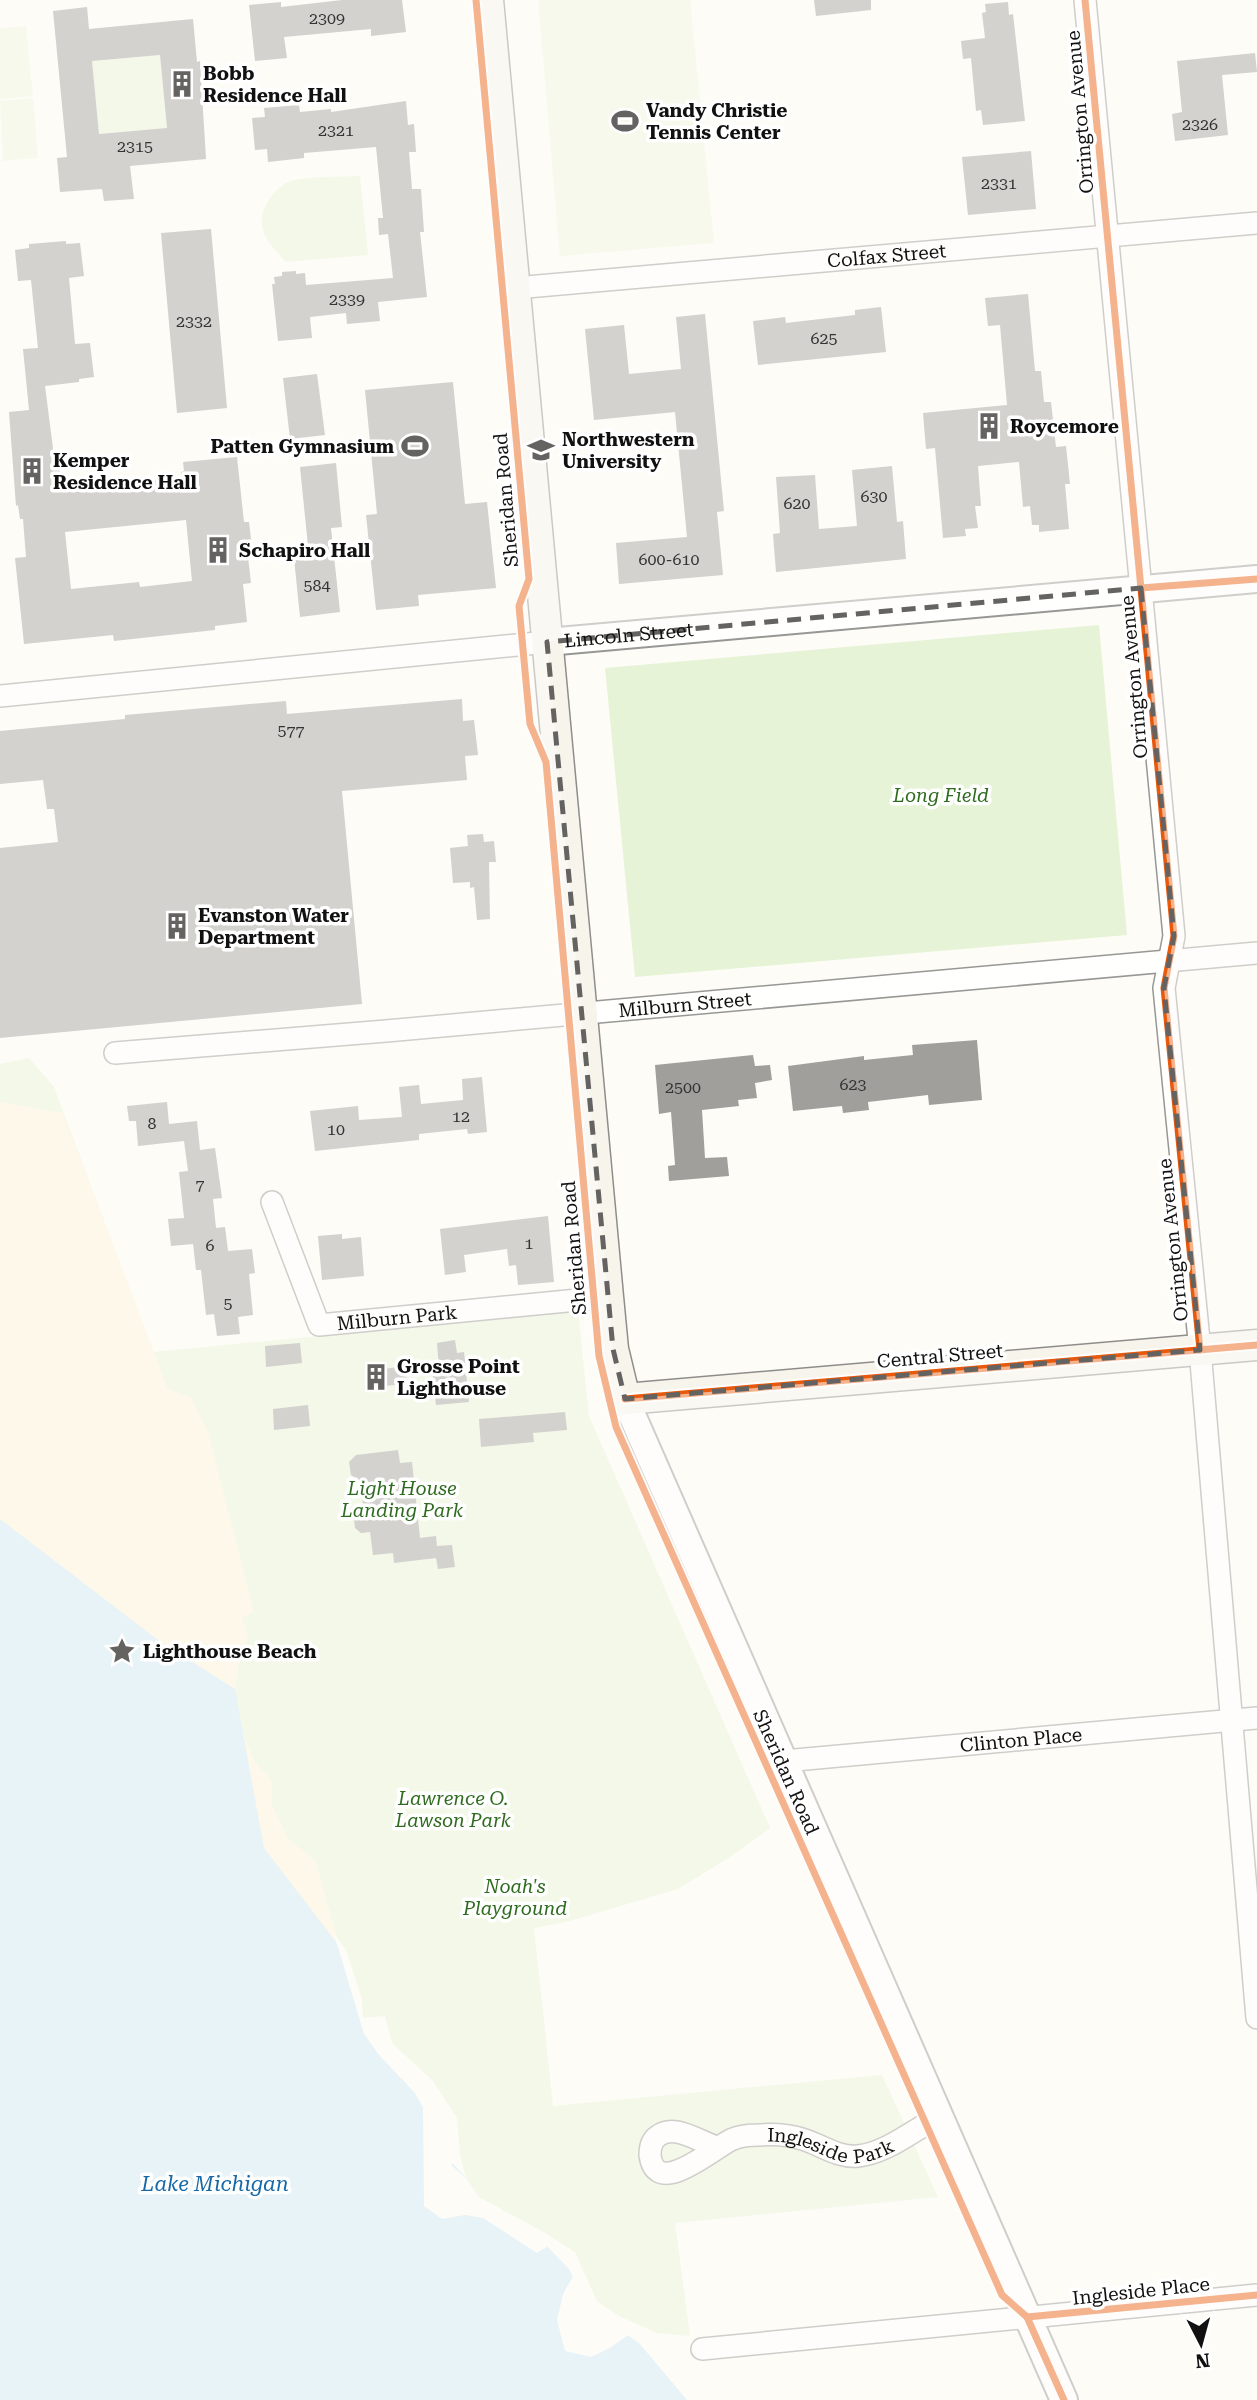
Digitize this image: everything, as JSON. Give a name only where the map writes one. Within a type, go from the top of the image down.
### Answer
[{"type":"main road","name":"Sheridan Road","points":[[488,0],[613,1349],[625,1399]]},
{"type":"main road","name":"Central Street","points":[[625,1399],[1257,1345]]},
{"type":"street","name":"Orrington Avenue","points":[[1085,0],[1174,936],[1164,988],[1200,1349],[1257,2018]]},
{"type":"street","name":"Colfax Street","points":[[514,288],[1257,223]]},
{"type":"street","name":"Lincoln Street","points":[[0,696],[547,642],[1257,579]]},
{"type":"street","name":"Milburn Street","points":[[115,1053],[1257,953]]},
{"type":"street","name":"Milburn Park","points":[[272,1202],[319,1325],[608,1297]]},
{"type":"street","name":"Sheridan Road","points":[[625,1399],[1064,2400]]},
{"type":"street","name":"Clinton Place","points":[[784,1761],[1257,1718]]},
{"type":"street","name":"Ingleside Park","points":[[718,2147],[735,2138],[758,2134],[801,2138],[841,2154],[856,2156],[887,2147],[939,2117]]},
{"type":"street","name":"Ingleside Place","points":[[702,2349],[1257,2295]]},
{"type":"highlighted area","points":[[1141,588],[1174,936],[1164,988],[1200,1350],[625,1399],[613,1349],[547,642]]},
{"type":"green space","name":"Vandy Christie Tennis Center","points":[[538,0],[690,0],[714,243],[560,256]]},
{"type":"green space","points":[[26,26],[33,96],[0,99],[0,28]]},
{"type":"green space","points":[[160,55],[167,128],[99,134],[92,61]]},
{"type":"green space","points":[[33,98],[38,158],[3,161],[0,101]]},
{"type":"green space","points":[[360,176],[368,255],[286,262],[268,241],[262,226],[264,209],[273,195],[283,185],[295,180]]},
{"type":"green space","name":"Long Field","points":[[1099,625],[1127,935],[635,977],[605,668]]},
{"type":"green space","points":[[29,1058],[54,1087],[153,1352],[578,1311],[589,1416],[770,1828],[678,1889],[570,1921],[534,1928],[553,2106],[882,2075],[938,2197],[675,2223],[690,2336],[657,2333],[619,2316],[597,2301],[575,2252],[480,2198],[466,2178],[460,2155],[457,2118],[433,2081],[392,2043],[385,2016],[360,2018],[315,1861],[288,1839],[272,1806],[271,1780],[254,1761],[232,1708],[238,1668],[248,1635],[0,1246],[0,1064]]},
{"type":"sand","name":"Lighthouse Beach","points":[[0,1102],[63,1113],[168,1389],[191,1397],[208,1431],[254,1612],[242,1618],[248,1635],[238,1668],[232,1708],[254,1761],[271,1780],[272,1806],[288,1839],[315,1861],[360,2018],[416,2094],[425,2111],[0,1722]]},
{"type":"water","name":"Lake Michigan","points":[[0,1519],[158,1640],[235,1689],[264,1848],[343,1951],[360,2018],[416,2094],[425,2111],[430,2130],[480,2198],[545,2244],[569,2269],[588,2308],[639,2343],[687,2400],[0,2400]]},
{"type":"pier","points":[[334,1934],[346,1950],[362,1999],[363,2017],[370,2030],[390,2041],[411,2064],[433,2128],[453,2157],[452,2166],[466,2178],[480,2198],[498,2207],[550,2245],[537,2253],[483,2218],[465,2215],[442,2219],[424,2206],[423,2108],[416,2094],[379,2055],[364,2034]]},
{"type":"pier","points":[[575,2273],[591,2305],[631,2333],[591,2357],[565,2351],[557,2320],[563,2294]]},
{"type":"building","points":[[342,0],[402,0],[406,32],[371,36],[371,29],[284,37],[287,58],[255,61],[249,5],[281,2],[281,7]]},
{"type":"building","points":[[814,0],[871,0],[871,10],[816,16]]},
{"type":"building","points":[[1008,2],[1009,15],[1013,14],[1025,121],[983,125],[981,110],[976,111],[971,58],[963,59],[961,41],[985,38],[982,13],[986,12],[985,4]]},
{"type":"building","points":[[87,7],[89,29],[193,19],[197,62],[200,61],[206,159],[130,166],[134,199],[104,201],[102,189],[60,192],[57,158],[67,157],[53,11]],"holes":[[[160,55],[167,128],[99,134],[92,61]]]},
{"type":"building","points":[[1255,53],[1257,72],[1222,75],[1228,135],[1175,141],[1172,114],[1182,112],[1177,61]]},
{"type":"building","points":[[406,101],[408,125],[414,124],[416,152],[409,152],[412,189],[421,189],[424,232],[420,232],[427,297],[378,302],[380,321],[347,324],[346,313],[310,317],[312,338],[278,341],[272,284],[275,284],[274,277],[282,276],[282,272],[305,273],[306,285],[393,278],[388,234],[379,235],[378,218],[383,218],[376,147],[304,153],[304,158],[268,162],[267,149],[255,150],[252,118],[265,117],[264,108],[299,105],[300,112],[331,109],[331,112]]},
{"type":"building","points":[[1031,151],[1036,209],[968,215],[962,157]]},
{"type":"building","points":[[211,229],[227,408],[177,413],[161,233]]},
{"type":"building","points":[[66,241],[66,244],[80,243],[84,276],[69,278],[75,344],[90,343],[94,377],[79,379],[79,382],[45,386],[54,456],[59,456],[61,490],[181,478],[181,472],[184,471],[183,462],[237,457],[244,522],[249,522],[252,548],[247,548],[251,583],[243,584],[247,622],[215,626],[215,630],[114,641],[113,635],[24,644],[15,558],[26,557],[23,519],[20,519],[18,505],[16,506],[9,412],[29,410],[23,349],[38,348],[31,280],[18,281],[15,250],[29,248],[29,244]],"holes":[[[186,520],[192,581],[140,587],[139,582],[71,589],[65,532]]]},
{"type":"building","name":"Roycemore","points":[[1028,294],[1035,371],[1041,371],[1044,402],[1051,402],[1056,447],[1066,446],[1070,484],[1065,484],[1069,529],[1039,532],[1039,525],[1032,525],[1030,506],[1023,507],[1019,462],[978,466],[981,506],[975,506],[978,528],[965,529],[966,536],[943,538],[935,448],[926,449],[923,413],[1007,405],[1000,325],[988,326],[985,298]]},
{"type":"building","points":[[881,307],[886,352],[758,365],[753,321],[785,317],[786,323],[855,315],[855,310]]},
{"type":"building","points":[[705,314],[724,511],[717,512],[723,575],[619,584],[616,543],[687,537],[675,412],[594,420],[585,329],[624,325],[629,374],[681,369],[676,317]]},
{"type":"building","points":[[317,374],[325,435],[290,439],[283,378]]},
{"type":"building","name":"Patten Gymnasium","points":[[453,382],[465,504],[487,502],[496,588],[418,595],[419,606],[376,610],[366,515],[377,514],[365,390]]},
{"type":"building","points":[[336,463],[342,527],[331,528],[340,612],[300,617],[294,558],[309,556],[300,467]]},
{"type":"building","points":[[892,466],[897,522],[903,521],[906,559],[776,572],[773,534],[780,533],[776,477],[815,475],[819,529],[857,526],[852,470]]},
{"type":"building","name":"Evanston Water Department","points":[[462,699],[463,721],[474,720],[478,755],[465,756],[467,780],[342,791],[362,1004],[0,1038],[0,848],[58,842],[54,809],[47,809],[43,780],[0,784],[0,731],[125,719],[125,715],[286,701],[287,714]]},
{"type":"building","points":[[483,834],[484,842],[494,841],[496,862],[489,862],[490,919],[477,920],[474,887],[470,888],[470,882],[453,883],[450,848],[468,846],[467,835]]},
{"type":"building","points":[[977,1040],[982,1100],[929,1105],[928,1095],[868,1102],[869,1110],[843,1113],[842,1106],[793,1111],[788,1066],[864,1056],[864,1060],[913,1055],[912,1045]]},
{"type":"building","points":[[753,1055],[755,1066],[770,1065],[772,1080],[755,1083],[757,1098],[738,1100],[739,1106],[702,1110],[705,1158],[727,1157],[729,1176],[669,1181],[668,1166],[675,1165],[671,1112],[659,1114],[655,1065]]},
{"type":"building","points":[[482,1077],[487,1132],[468,1134],[467,1129],[419,1134],[419,1140],[315,1151],[310,1111],[358,1106],[359,1120],[402,1117],[399,1087],[419,1085],[421,1104],[463,1100],[462,1079]]},
{"type":"building","points":[[167,1102],[169,1124],[197,1121],[200,1150],[215,1148],[222,1198],[213,1199],[216,1228],[225,1227],[228,1251],[252,1249],[255,1273],[249,1274],[253,1315],[238,1317],[240,1334],[217,1336],[214,1314],[206,1315],[201,1270],[196,1270],[193,1244],[171,1246],[168,1219],[184,1218],[179,1172],[188,1171],[184,1141],[138,1146],[136,1121],[129,1121],[127,1106]]},
{"type":"building","points":[[548,1216],[554,1282],[518,1285],[516,1265],[509,1266],[507,1249],[464,1255],[466,1272],[445,1275],[440,1229]]},
{"type":"building","points":[[342,1234],[342,1239],[361,1237],[364,1276],[322,1280],[318,1236]]},
{"type":"building","points":[[455,1340],[457,1353],[464,1352],[469,1402],[436,1405],[432,1369],[439,1368],[437,1343]]},
{"type":"building","points":[[300,1343],[302,1363],[266,1367],[265,1346]]},
{"type":"building","points":[[379,1366],[384,1369],[405,1366],[407,1384],[370,1388],[365,1382],[366,1372]]},
{"type":"building","points":[[308,1405],[310,1426],[274,1430],[273,1409]]},
{"type":"building","points":[[565,1412],[567,1430],[533,1433],[534,1442],[481,1447],[479,1419]]},
{"type":"building","points":[[398,1450],[400,1463],[412,1462],[420,1538],[436,1536],[437,1546],[452,1545],[455,1567],[438,1569],[436,1558],[394,1563],[393,1553],[373,1555],[370,1532],[361,1533],[355,1528],[354,1518],[363,1505],[360,1481],[351,1475],[349,1462],[356,1455]]},
{"type":"cycle path","points":[[476,0],[529,579],[519,606],[530,724],[546,762],[599,1356],[616,1427],[1002,2295],[1027,2317],[1064,2400]]},
{"type":"cycle path","points":[[1085,0],[1174,936],[1164,988],[1200,1350]]},
{"type":"cycle path","points":[[1141,588],[1257,579]]},
{"type":"cycle path","points":[[625,1399],[1257,1345]]},
{"type":"cycle path","points":[[1027,2317],[1257,2295]]},
{"type":"place","name":"Bobb Residence Hall","points":[[182,84]]},
{"type":"place","name":"Vandy Christie Tennis Center","points":[[625,121]]},
{"type":"place","name":"Roycemore","points":[[989,426]]},
{"type":"place","name":"Patten Gymnasium","points":[[415,446]]},
{"type":"place","name":"Northwestern University","points":[[541,450]]},
{"type":"place","name":"Kemper Residence Hall","points":[[32,471]]},
{"type":"place","name":"Schapiro Hall","points":[[218,550]]},
{"type":"place","name":"Evanston Water Department","points":[[177,926]]},
{"type":"place","name":"Grosse Point Lighthouse","points":[[376,1377]]},
{"type":"place","name":"Lighthouse Beach","points":[[122,1651]]},
{"type":"park label","name":"Light House Landing Park","points":[[402,1499]]},
{"type":"park label","name":"Lawrence O. Lawson Park","points":[[453,1809]]},
{"type":"park label","name":"Noah's Playground","points":[[515,1897]]}]
